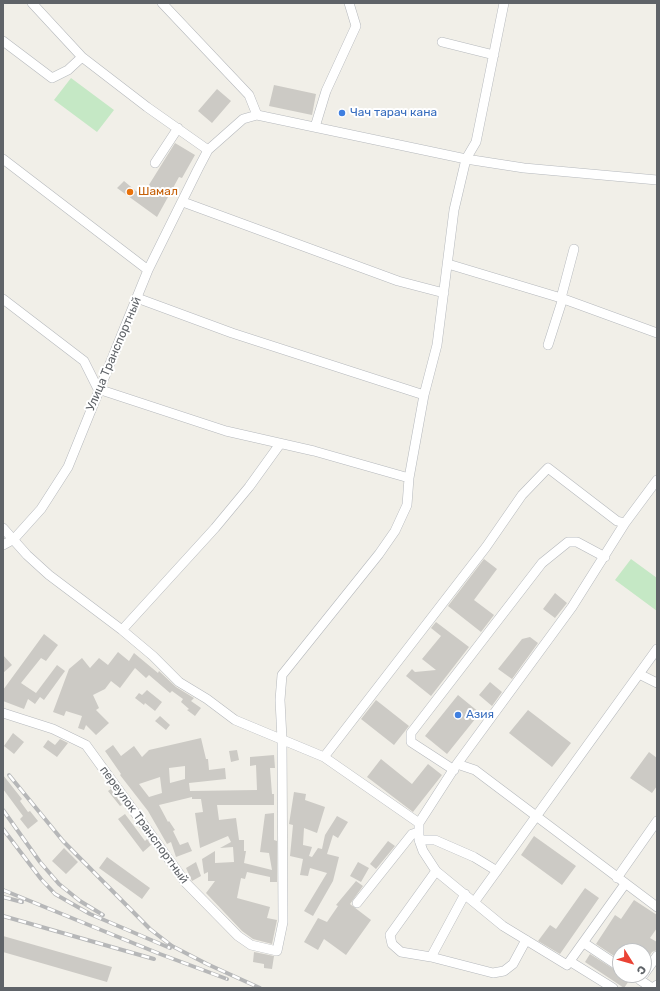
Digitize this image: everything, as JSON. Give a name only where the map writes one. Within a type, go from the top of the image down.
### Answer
[{"type":"street","points":[[32,3],[82,57],[208,150],[243,119],[257,115],[466,159],[524,168],[657,180]]},
{"type":"street","points":[[162,3],[249,95],[257,115]]},
{"type":"street","points":[[315,127],[326,91],[356,26],[349,3]]},
{"type":"street","points":[[282,739],[280,700],[282,675],[379,554],[395,531],[406,505],[409,478],[424,395],[437,345],[454,210],[466,159],[476,142],[504,3]]},
{"type":"street","points":[[3,41],[52,78],[68,70],[82,57]]},
{"type":"street","points":[[442,42],[494,55]]},
{"type":"street","points":[[155,164],[178,128]]},
{"type":"street","name":"Улица Транспортный","points":[[3,545],[14,538],[41,509],[68,467],[98,389],[148,270],[208,150]]},
{"type":"street","points":[[3,159],[148,270]]},
{"type":"street","points":[[182,202],[398,281],[444,293]]},
{"type":"street","points":[[548,345],[574,250]]},
{"type":"street","points":[[448,264],[562,298],[657,334]]},
{"type":"street","points":[[137,298],[232,334],[424,395]]},
{"type":"street","points":[[3,299],[84,361],[98,389],[226,431],[314,451],[409,478]]},
{"type":"street","points":[[122,630],[215,528],[249,487],[280,444]]},
{"type":"street","points":[[324,757],[486,547],[522,495],[548,468],[617,521],[625,523]]},
{"type":"street","points":[[625,884],[571,962],[567,965],[503,926],[475,901],[436,871],[423,851],[419,832],[455,767],[572,607],[625,523],[655,486]]},
{"type":"street","points":[[3,528],[14,538],[27,555],[50,575],[122,630],[153,656],[179,682],[207,699],[235,720],[324,757],[419,832],[474,858],[497,871]]},
{"type":"street","points":[[605,556],[577,542],[568,542],[542,563],[411,733],[411,742],[455,767],[475,770],[657,907]]},
{"type":"street","points":[[475,901],[537,817],[657,648]]},
{"type":"street","points":[[639,674],[657,683]]},
{"type":"street","name":"переулок Транспортный","points":[[3,713],[53,729],[86,745],[186,884],[238,936],[251,945],[277,951],[283,922],[282,739]]},
{"type":"street","points":[[617,878],[657,821]]},
{"type":"street","points":[[357,903],[412,834],[419,832]]},
{"type":"street","points":[[436,871],[390,935],[392,944],[401,952],[431,957],[493,973],[504,971],[513,964],[526,940]]},
{"type":"street","points":[[431,957],[465,894]]},
{"type":"street","points":[[584,943],[612,962]]},
{"type":"street","points":[[571,962],[613,988]]},
{"type":"street","points":[[647,983],[652,988],[657,985]]},
{"type":"green space","points":[[71,78],[114,110],[97,132],[54,100]]},
{"type":"green space","points":[[631,559],[657,578],[657,611],[615,580]]},
{"type":"building","points":[[274,85],[316,94],[312,115],[269,106]]},
{"type":"building","points":[[217,89],[231,101],[212,123],[198,111]]},
{"type":"building","points":[[175,143],[195,155],[182,178],[179,177],[157,217],[117,188],[124,181],[142,196]]},
{"type":"building","points":[[484,559],[497,569],[474,600],[494,615],[481,632],[448,606]]},
{"type":"building","points":[[555,593],[567,603],[555,618],[543,609]]},
{"type":"building","points":[[436,622],[469,647],[431,696],[406,676],[412,669],[415,672],[436,670],[422,659],[441,636],[431,628]]},
{"type":"building","points":[[44,634],[58,645],[46,661],[41,658],[21,683],[36,693],[57,665],[65,671],[44,700],[40,697],[35,704],[28,699],[24,709],[3,701],[3,690]]},
{"type":"building","points":[[530,637],[538,643],[512,679],[498,669],[522,639]]},
{"type":"building","points":[[118,652],[129,661],[134,653],[158,673],[159,671],[176,687],[194,698],[191,701],[201,708],[195,716],[187,710],[189,709],[181,702],[183,699],[172,691],[170,693],[149,675],[146,678],[135,668],[120,688],[111,681],[105,689],[93,695],[99,708],[96,710],[109,723],[96,735],[86,725],[84,730],[78,728],[82,716],[66,711],[64,716],[53,712],[69,669],[82,658],[90,668],[99,658],[108,665]]},
{"type":"building","points":[[3,655],[12,665],[3,673]]},
{"type":"building","points":[[490,682],[502,692],[492,706],[479,695]]},
{"type":"building","points":[[147,690],[162,702],[155,711],[145,703],[144,705],[135,698],[139,693],[142,695]]},
{"type":"building","points":[[458,695],[480,713],[447,754],[425,736]]},
{"type":"building","points":[[376,700],[409,726],[394,745],[361,719]]},
{"type":"building","points":[[528,710],[571,743],[552,767],[509,733]]},
{"type":"building","points":[[160,716],[170,725],[166,730],[155,721]]},
{"type":"building","points":[[13,733],[24,742],[14,754],[4,746]]},
{"type":"building","points":[[201,738],[206,759],[208,759],[209,770],[225,768],[226,779],[189,783],[190,791],[257,790],[256,765],[250,766],[250,757],[274,755],[275,768],[270,768],[274,805],[217,805],[219,820],[236,818],[239,840],[244,840],[244,851],[246,851],[244,863],[272,870],[269,853],[260,852],[265,814],[274,813],[274,840],[277,841],[277,882],[270,882],[270,877],[247,872],[245,879],[241,878],[237,898],[270,907],[267,918],[277,920],[272,944],[253,939],[242,931],[206,893],[215,881],[208,881],[208,872],[204,874],[202,859],[215,851],[215,863],[234,862],[233,847],[220,848],[231,842],[228,836],[200,848],[195,813],[203,812],[201,799],[192,799],[192,797],[159,805],[168,822],[169,821],[175,830],[173,831],[180,845],[188,842],[192,851],[176,857],[171,842],[167,844],[148,811],[120,775],[121,774],[105,751],[113,745],[121,756],[134,746],[142,757],[149,750]],"holes":[[[185,766],[185,779],[170,783],[169,768]],[[160,777],[162,793],[149,797],[139,784]]]},
{"type":"building","points":[[60,739],[68,743],[57,757],[43,747],[48,740],[55,745]]},
{"type":"building","points":[[237,750],[239,760],[231,762],[229,751]]},
{"type":"building","points":[[649,752],[657,758],[657,786],[652,793],[630,778]]},
{"type":"building","points":[[381,759],[412,784],[428,764],[442,775],[413,812],[367,777]]},
{"type":"building","points":[[3,775],[22,799],[20,801],[28,812],[30,811],[38,821],[28,829],[20,819],[23,816],[3,789]]},
{"type":"building","points":[[111,789],[122,805],[120,806],[108,791]]},
{"type":"building","points":[[294,792],[306,794],[305,800],[325,807],[317,833],[304,828],[303,845],[312,847],[309,856],[312,857],[318,848],[322,849],[325,835],[337,816],[348,822],[338,838],[333,835],[327,854],[339,857],[333,881],[313,916],[304,911],[327,873],[310,868],[308,876],[300,875],[303,859],[290,856],[293,825],[289,824]]},
{"type":"building","points":[[125,814],[145,841],[147,839],[151,845],[143,852],[118,819]]},
{"type":"building","points":[[534,836],[576,866],[562,885],[521,855]]},
{"type":"building","points":[[388,841],[395,846],[376,869],[370,864]]},
{"type":"building","points":[[64,848],[78,862],[66,874],[52,861]]},
{"type":"building","points":[[107,857],[150,888],[142,899],[99,868]]},
{"type":"building","points":[[196,862],[201,876],[192,881],[186,868]]},
{"type":"building","points":[[358,862],[369,868],[361,882],[350,876]]},
{"type":"building","points":[[356,881],[363,886],[350,904],[371,920],[346,955],[324,939],[318,950],[304,942],[318,918],[327,922],[338,906],[336,905]]},
{"type":"building","points":[[585,888],[599,898],[560,954],[538,941],[550,925],[556,929]]},
{"type":"building","points":[[634,900],[657,915],[657,928],[650,938],[657,942],[657,950],[652,952],[652,943],[612,943],[612,955],[596,944],[615,915],[621,919]]},
{"type":"building","points":[[3,936],[112,967],[107,982],[3,952]]},
{"type":"building","points":[[254,952],[274,956],[272,969],[264,968],[264,964],[253,962]]},
{"type":"building","points":[[590,954],[612,968],[612,980],[585,962]]},
{"type":"building","points":[[616,983],[627,983],[624,988]]},
{"type":"railway","points":[[9,775],[63,841],[150,929],[172,946],[260,988]]},
{"type":"railway","points":[[3,810],[40,862],[59,884],[80,901],[103,915]]},
{"type":"railway","points":[[3,829],[41,879],[55,894],[90,914],[170,948]]},
{"type":"railway","points":[[3,890],[160,954],[227,979]]},
{"type":"railway","points":[[3,897],[22,902]]},
{"type":"railway","points":[[3,916],[154,959]]},
{"type":"place","name":"Чач тарач кана","points":[[342,113]]},
{"type":"place","name":"Шамал","points":[[130,192]]},
{"type":"place","name":"Азия","points":[[458,715]]}]
